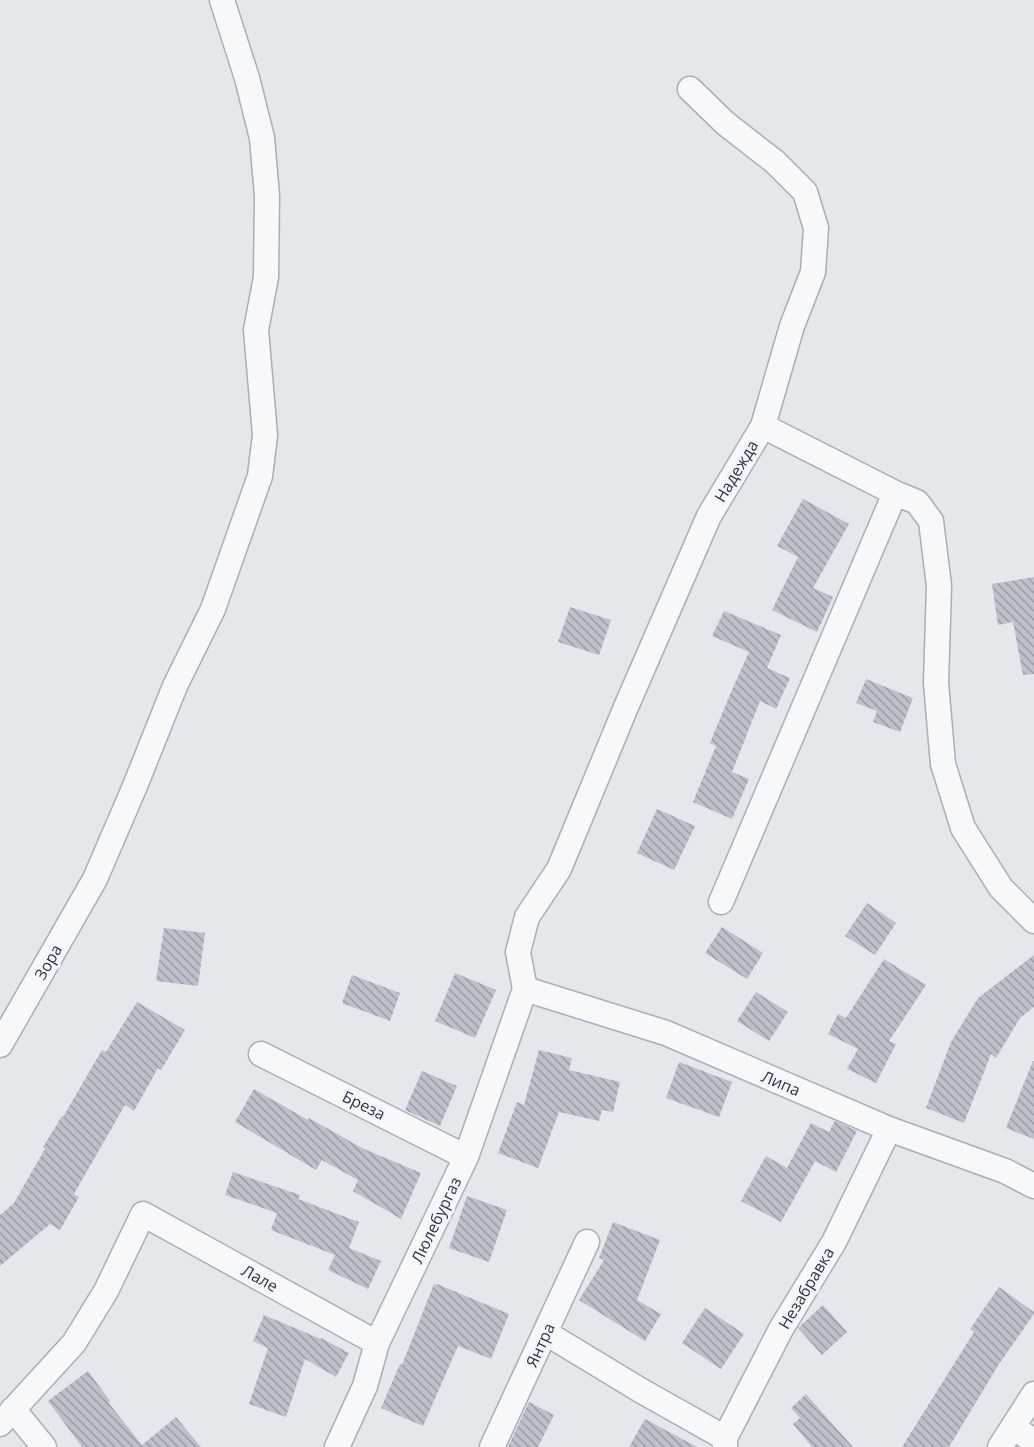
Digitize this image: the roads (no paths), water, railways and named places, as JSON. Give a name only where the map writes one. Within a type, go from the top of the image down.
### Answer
[{"type":"street","name":"Зора","points":[[0,1045],[95,879],[175,686],[213,609],[260,477],[265,435],[256,330],[266,277],[267,196],[262,138],[247,78],[222,0]]},
{"type":"street","points":[[690,89],[725,123],[775,162],[805,192],[816,228],[813,272],[792,326],[763,426]]},
{"type":"street","name":"Надежда","points":[[525,989],[518,952],[527,917],[560,869],[626,707],[709,516],[763,426],[917,502],[931,521],[939,586],[936,683],[943,764],[963,828],[1001,888],[1034,921]]},
{"type":"street","points":[[720,902],[895,493]]},
{"type":"street","name":"Липа","points":[[525,989],[666,1033],[889,1129],[1005,1171],[1034,1186]]},
{"type":"street","name":"Люлебургаз","points":[[338,1447],[365,1386],[377,1343],[466,1156],[525,989]]},
{"type":"street","name":"Бреза","points":[[261,1054],[466,1156]]},
{"type":"street","name":"Незабравка","points":[[725,1443],[781,1329],[834,1242],[889,1129]]},
{"type":"street","name":"Лале","points":[[6,1417],[74,1343],[106,1291],[143,1214],[377,1343]]},
{"type":"street","name":"Янтра","points":[[492,1447],[587,1242]]},
{"type":"street","points":[[546,1333],[725,1443]]},
{"type":"street","points":[[1000,1447],[1034,1394]]},
{"type":"street","points":[[6,1417],[44,1447]]},
{"type":"street","points":[[1014,1427],[1034,1442]]}]
